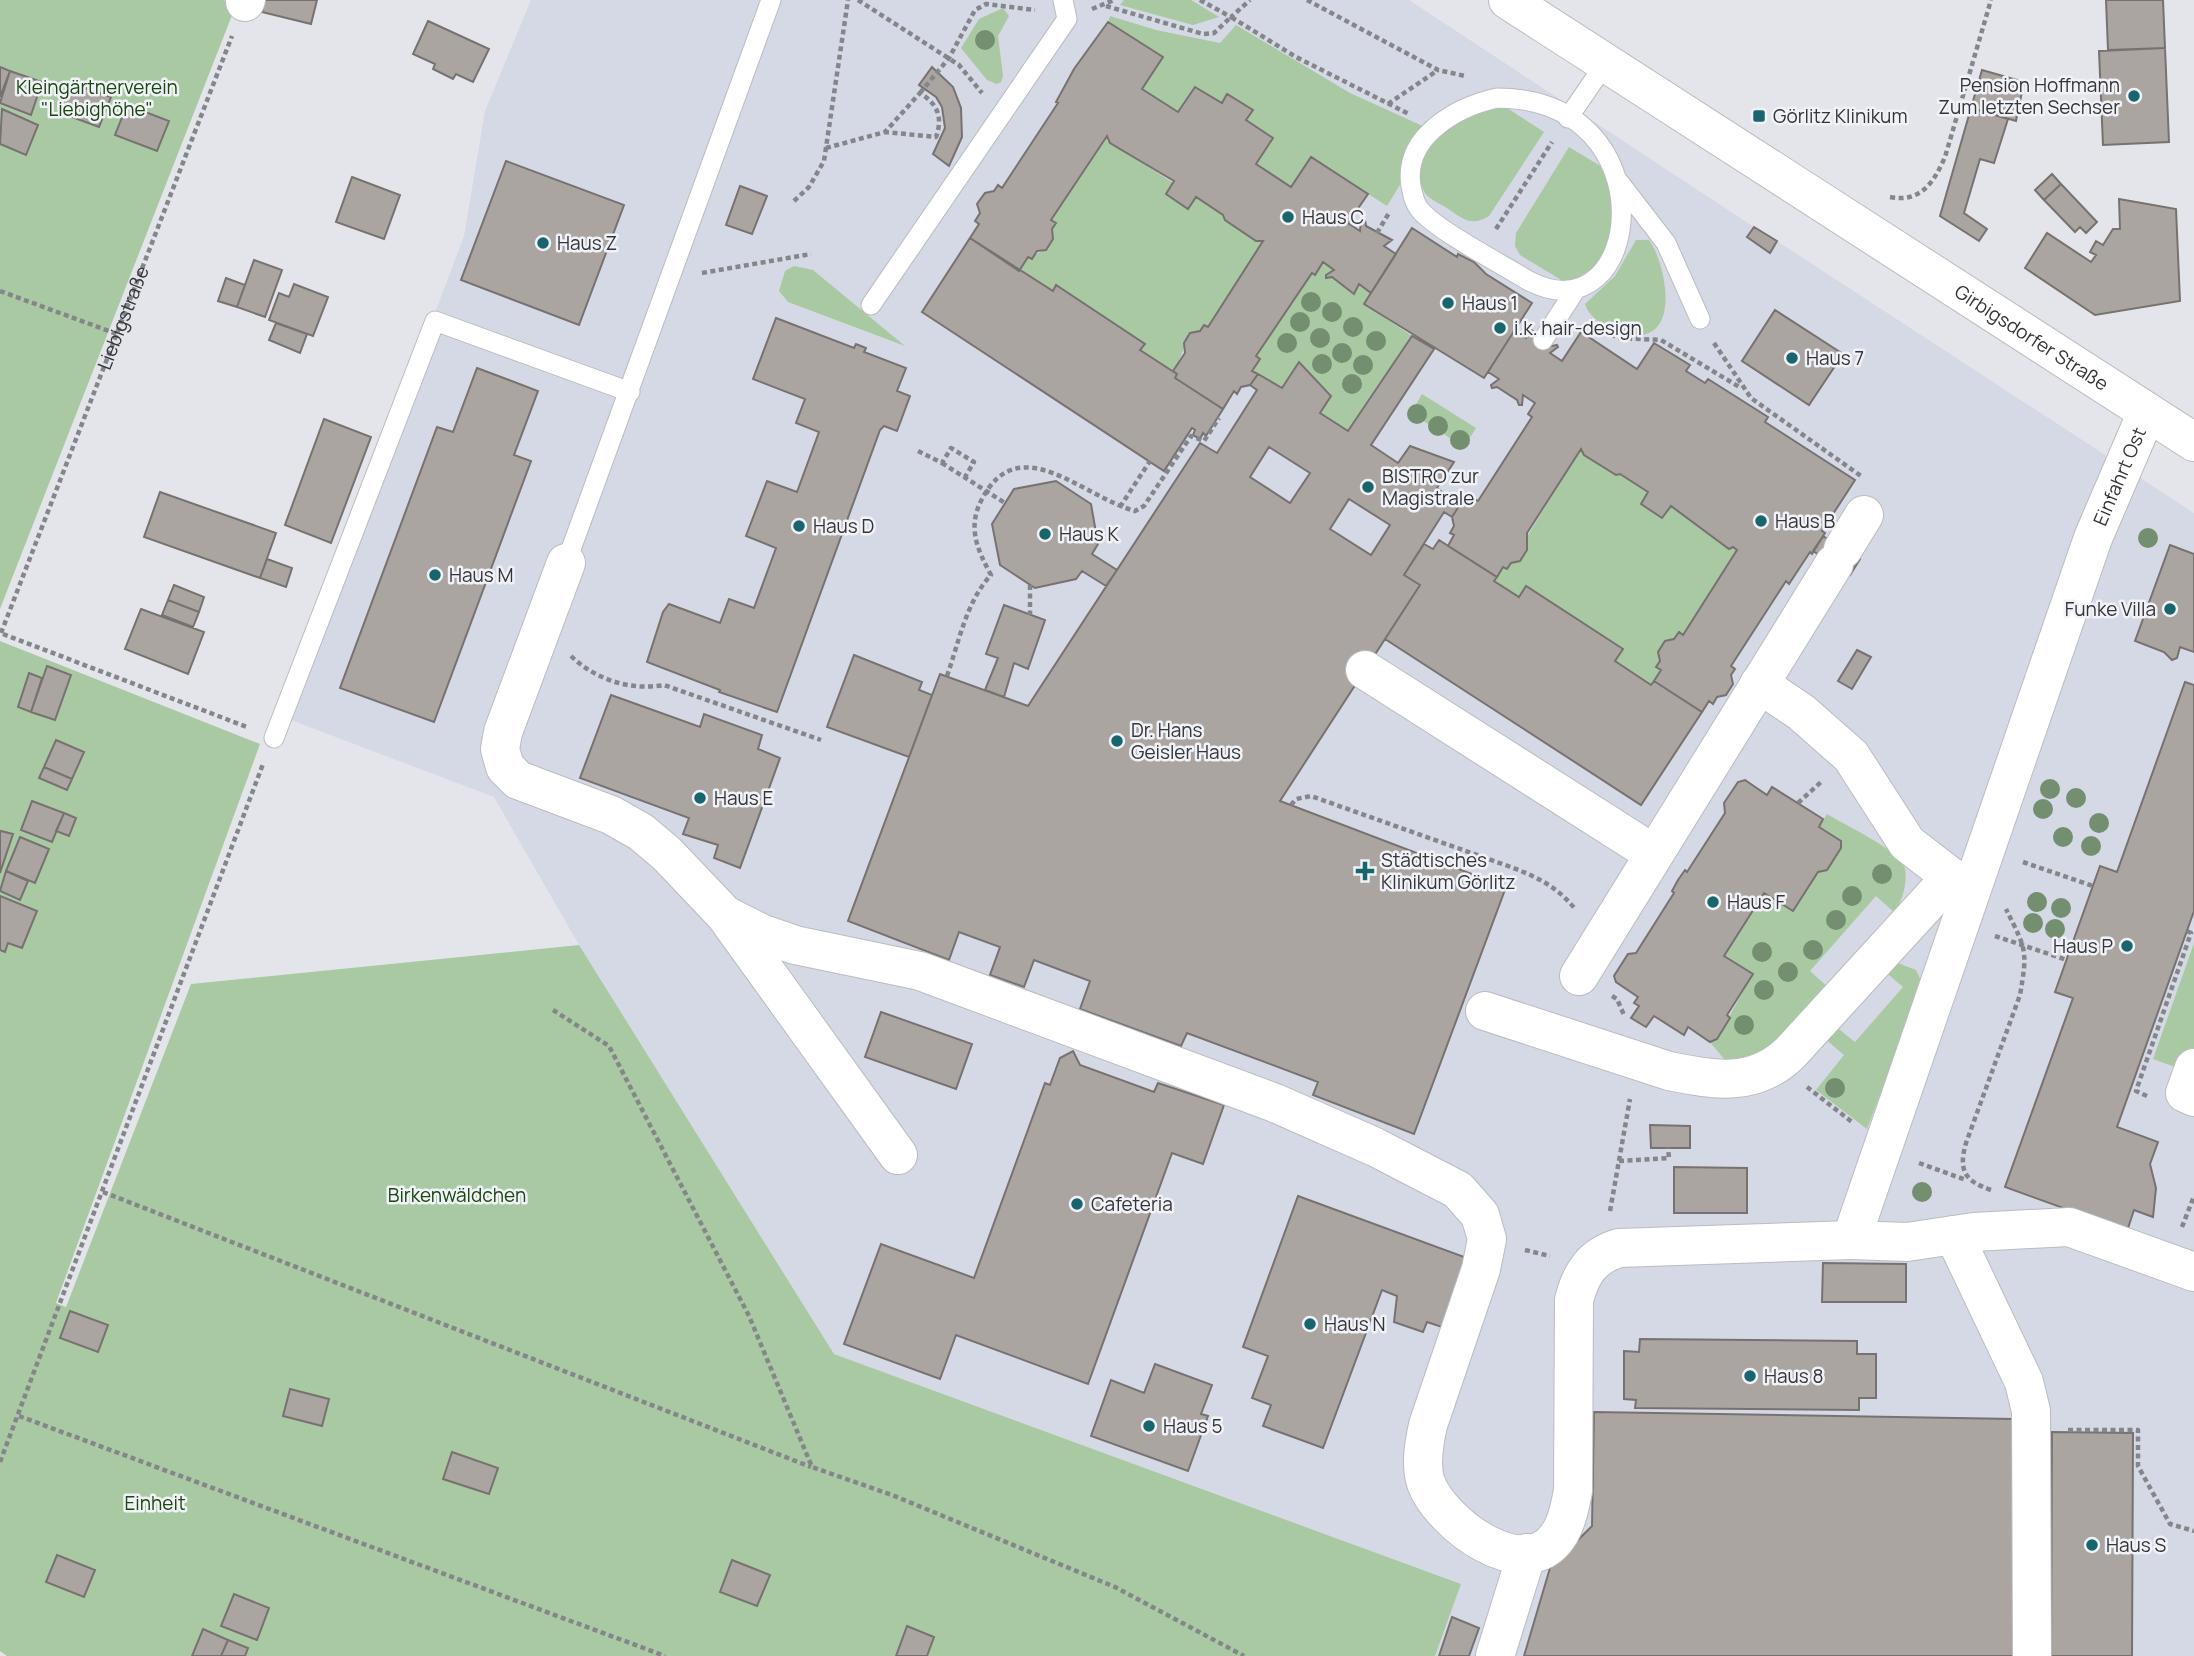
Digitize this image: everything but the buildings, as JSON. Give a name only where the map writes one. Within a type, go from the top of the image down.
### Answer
[{"type":"street","name":"Girbigsdorfer Straße","points":[[1508,0],[2147,412],[2191,432]]},
{"type":"street","name":"Einfahrt Ost","points":[[1851,1240],[1960,924],[1976,887],[2092,538],[2147,412]]},
{"type":"street","points":[[1586,966],[1864,515]]},
{"type":"street","points":[[566,563],[503,732],[499,749],[505,767],[518,780],[611,815],[640,832],[667,854],[725,915],[898,1155]]},
{"type":"street","points":[[1365,670],[1654,854]]},
{"type":"street","points":[[1485,1011],[1637,1062],[1698,1077],[1755,1076],[1779,1064],[1976,887],[1907,843],[1851,756],[1801,712],[1759,684]]},
{"type":"street","points":[[725,915],[795,946],[920,971],[1263,1098],[1375,1147],[1458,1189],[1480,1215],[1487,1240],[1481,1269],[1428,1425],[1424,1445],[1425,1475],[1435,1498],[1468,1534],[1491,1548],[1508,1553],[1527,1553],[1549,1546],[1558,1537],[1567,1520],[1573,1491],[1574,1300],[1579,1281],[1602,1253],[1619,1248],[1851,1240],[1907,1242],[1954,1235],[2069,1227],[2193,1268]]},
{"type":"street","points":[[2194,1068],[2185,1093],[2194,1097]]},
{"type":"street","points":[[1954,1235],[2024,1382],[2031,1411],[2032,1656]]},
{"type":"street","points":[[1495,1656],[1527,1553]]},
{"type":"lane","points":[[566,563],[771,0]]},
{"type":"lane","points":[[871,304],[1067,19],[1063,0]]},
{"type":"lane","points":[[1568,118],[1605,64]]},
{"type":"lane","points":[[1619,182],[1623,220],[1618,242],[1608,262],[1594,280],[1576,289],[1562,292],[1543,288],[1429,218],[1413,199],[1410,180],[1415,154],[1436,126],[1474,103],[1520,98],[1541,104],[1568,118],[1593,137],[1607,155],[1619,182],[1666,243],[1700,319]]},
{"type":"lane","points":[[1543,340],[1576,289]]},
{"type":"lane","points":[[274,737],[435,321],[630,392]]},
{"type":"path","points":[[794,201],[818,175],[826,148],[848,0]]},
{"type":"path","points":[[858,0],[948,58],[975,80],[986,99],[994,125]]},
{"type":"path","points":[[1114,0],[1106,6],[1203,34],[1214,33],[1250,0]]},
{"type":"path","points":[[1200,0],[1296,57],[1411,115]]},
{"type":"path","points":[[1307,0],[1438,70],[1478,79]]},
{"type":"path","points":[[1882,194],[1902,199],[1914,197],[1935,181],[1945,157],[1991,0]]},
{"type":"path","name":"Liebigstraße","points":[[1,633],[246,1]]},
{"type":"path","points":[[885,132],[948,58],[975,10],[986,4],[1014,7]]},
{"type":"path","points":[[1388,104],[1438,70]]},
{"type":"path","points":[[826,148],[885,132],[936,138],[940,121],[935,104],[920,93]]},
{"type":"path","points":[[1499,223],[1552,143]]},
{"type":"path","points":[[1377,233],[1384,221]]},
{"type":"path","points":[[710,272],[811,254]]},
{"type":"path","points":[[0,290],[117,334]]},
{"type":"path","points":[[1580,313],[1618,338],[1661,340],[1742,389],[1777,419],[1861,476],[1865,488],[1864,515]]},
{"type":"path","points":[[1700,319],[1742,389]]},
{"type":"path","points":[[947,676],[973,602],[991,575],[974,535],[974,520],[986,491],[996,477],[1006,470],[1036,468],[1119,507],[1135,511],[1144,506],[1191,436],[1204,441],[1219,418]]},
{"type":"path","points":[[942,463],[951,448],[974,461],[965,477]]},
{"type":"path","points":[[918,451],[1005,503]]},
{"type":"path","points":[[1119,507],[1150,461]]},
{"type":"path","points":[[1030,585],[1030,615]]},
{"type":"path","points":[[542,626],[586,670],[639,690],[664,685],[821,740]]},
{"type":"path","points":[[0,1462],[274,737],[1,633]]},
{"type":"path","points":[[1292,805],[1296,799],[1311,796],[1539,878],[1564,894],[1581,916],[1586,966]]},
{"type":"path","points":[[2056,873],[2093,886]]},
{"type":"path","points":[[1969,1181],[1963,1174],[1962,1155],[2020,995],[2025,946],[1976,887]]},
{"type":"path","points":[[1960,924],[2067,960]]},
{"type":"path","points":[[2136,1091],[2191,933],[2187,931]]},
{"type":"path","points":[[553,1010],[609,1046],[748,1316],[812,1467]]},
{"type":"path","points":[[1779,1064],[1883,1147],[1897,1155],[2004,1195]]},
{"type":"path","points":[[1602,1253],[1629,1108]]},
{"type":"path","points":[[1619,1161],[1669,1158],[1668,1148]]},
{"type":"path","points":[[103,1192],[812,1467],[892,1494],[1115,1587],[1244,1656]]},
{"type":"path","points":[[1532,1252],[1546,1255]]},
{"type":"path","points":[[19,1416],[665,1656]]},
{"type":"path","points":[[2032,1429],[2138,1430],[2138,1466],[2170,1524],[2194,1531]]},
{"type":"shaded area","name":"Städtisches Klinikum Görlitz","points":[[531,0],[1409,0],[1754,227],[1747,237],[1769,252],[1777,241],[2194,513],[2194,1656],[1435,1656],[1461,1584],[834,1354],[579,945],[494,797],[283,717],[464,236],[485,111]]},
{"type":"green space","name":"Kleingärtnerverein \"Liebighöhe\"","points":[[0,0],[223,0],[236,5],[0,609]]},
{"type":"green space","points":[[1124,0],[1191,0],[1219,17],[1193,25],[1120,5]]},
{"type":"green space","points":[[1003,8],[1009,16],[998,36],[1003,76],[997,84],[987,80],[961,48],[979,19]]},
{"type":"green space","points":[[1110,16],[1156,30],[1220,43],[1236,25],[1350,93],[1427,128],[1404,178],[1387,206],[1311,157],[1291,187],[1256,164],[1273,138],[1246,120],[1252,110],[1228,94],[1222,103],[1195,87],[1178,112],[1142,89],[1162,57],[1108,22]]},
{"type":"green space","points":[[1498,106],[1507,108],[1544,132],[1489,216],[1477,221],[1467,220],[1425,193],[1420,173],[1422,162],[1441,134],[1457,121]]},
{"type":"green space","points":[[1107,136],[1111,143],[1223,215],[1225,220],[1256,241],[1263,241],[1208,327],[1204,325],[1200,331],[1190,333],[1173,371],[1140,350],[1144,343],[1057,285],[1053,291],[1019,271],[1028,257],[1046,250],[1053,239],[1051,220]]},
{"type":"green space","points":[[1569,147],[1607,170],[1612,177],[1612,240],[1597,265],[1575,280],[1563,281],[1520,255],[1515,246],[1516,233]]},
{"type":"green space","points":[[1636,240],[1649,240],[1659,260],[1665,288],[1664,314],[1659,325],[1643,335],[1612,330],[1595,318],[1585,304],[1615,276]]},
{"type":"green space","points":[[1323,262],[1334,270],[1327,278],[1332,277],[1355,294],[1359,284],[1371,293],[1364,304],[1412,336],[1348,431],[1320,413],[1331,396],[1300,363],[1282,388],[1252,371],[1256,356],[1312,273],[1315,275]]},
{"type":"green space","points":[[794,266],[813,270],[905,346],[788,302],[779,291],[785,271]]},
{"type":"green space","points":[[1422,394],[1476,428],[1464,447],[1411,413]]},
{"type":"green space","points":[[1581,449],[1584,455],[1648,492],[1641,504],[1662,518],[1671,506],[1729,549],[1733,547],[1737,550],[1683,635],[1656,667],[1661,670],[1651,685],[1615,661],[1623,648],[1526,587],[1519,597],[1494,581],[1503,567],[1507,569]]},
{"type":"green space","points":[[0,641],[260,744],[56,1303],[66,1307],[191,984],[579,945],[834,1354],[1461,1584],[1435,1656],[7,1656],[0,1651]]},
{"type":"green space","points":[[1827,814],[1900,859],[1906,877],[1900,902],[1895,913],[1876,896],[1810,971],[1829,988],[1771,1049],[1731,1061],[1724,1059],[1710,1042],[1717,1039],[1752,975],[1724,956],[1764,893],[1793,911],[1818,872],[1827,870],[1841,848],[1841,841],[1819,827]]},
{"type":"green space","points":[[2194,943],[2194,1074],[2153,1059]]},
{"type":"green space","points":[[1895,962],[1916,970],[1921,981],[1920,989],[1867,1129],[1816,1090],[1844,1055],[1824,1038],[1835,1026],[1855,1042],[1903,987],[1883,970]]},
{"type":"place","name":"Pension Hoffmann Zum letzten Sechser","points":[[2134,96]]},
{"type":"place","name":"Görlitz Klinikum","points":[[1759,116]]},
{"type":"place","name":"Haus C","points":[[1288,217]]},
{"type":"place","name":"Haus Z","points":[[543,243]]},
{"type":"place","name":"Haus 1","points":[[1448,303]]},
{"type":"place","name":"i.k. hair-design","points":[[1500,328]]},
{"type":"place","name":"Haus 7","points":[[1792,358]]},
{"type":"place","name":"BISTRO zur Magistrale","points":[[1368,487]]},
{"type":"place","name":"Haus B","points":[[1761,521]]},
{"type":"place","name":"Haus D","points":[[799,526]]},
{"type":"place","name":"Haus K","points":[[1045,534]]},
{"type":"place","name":"Haus M","points":[[435,575]]},
{"type":"place","name":"Funke Villa","points":[[2170,609]]},
{"type":"place","name":"Dr. Hans Geisler Haus","points":[[1117,741]]},
{"type":"place","name":"Haus E","points":[[700,798]]},
{"type":"place","name":"Städtisches Klinikum Görlitz","points":[[1365,871]]},
{"type":"place","name":"Haus F","points":[[1713,902]]},
{"type":"place","name":"Haus P","points":[[2127,946]]},
{"type":"place","name":"Cafeteria","points":[[1077,1204]]},
{"type":"place","name":"Haus N","points":[[1310,1324]]},
{"type":"place","name":"Haus 8","points":[[1750,1376]]},
{"type":"place","name":"Haus 5","points":[[1149,1426]]},
{"type":"place","name":"Haus S","points":[[2092,1545]]},
{"type":"park label","name":"Birkenwäldchen","points":[[457,1195]]},
{"type":"park label","name":"Einheit","points":[[155,1503]]}]
